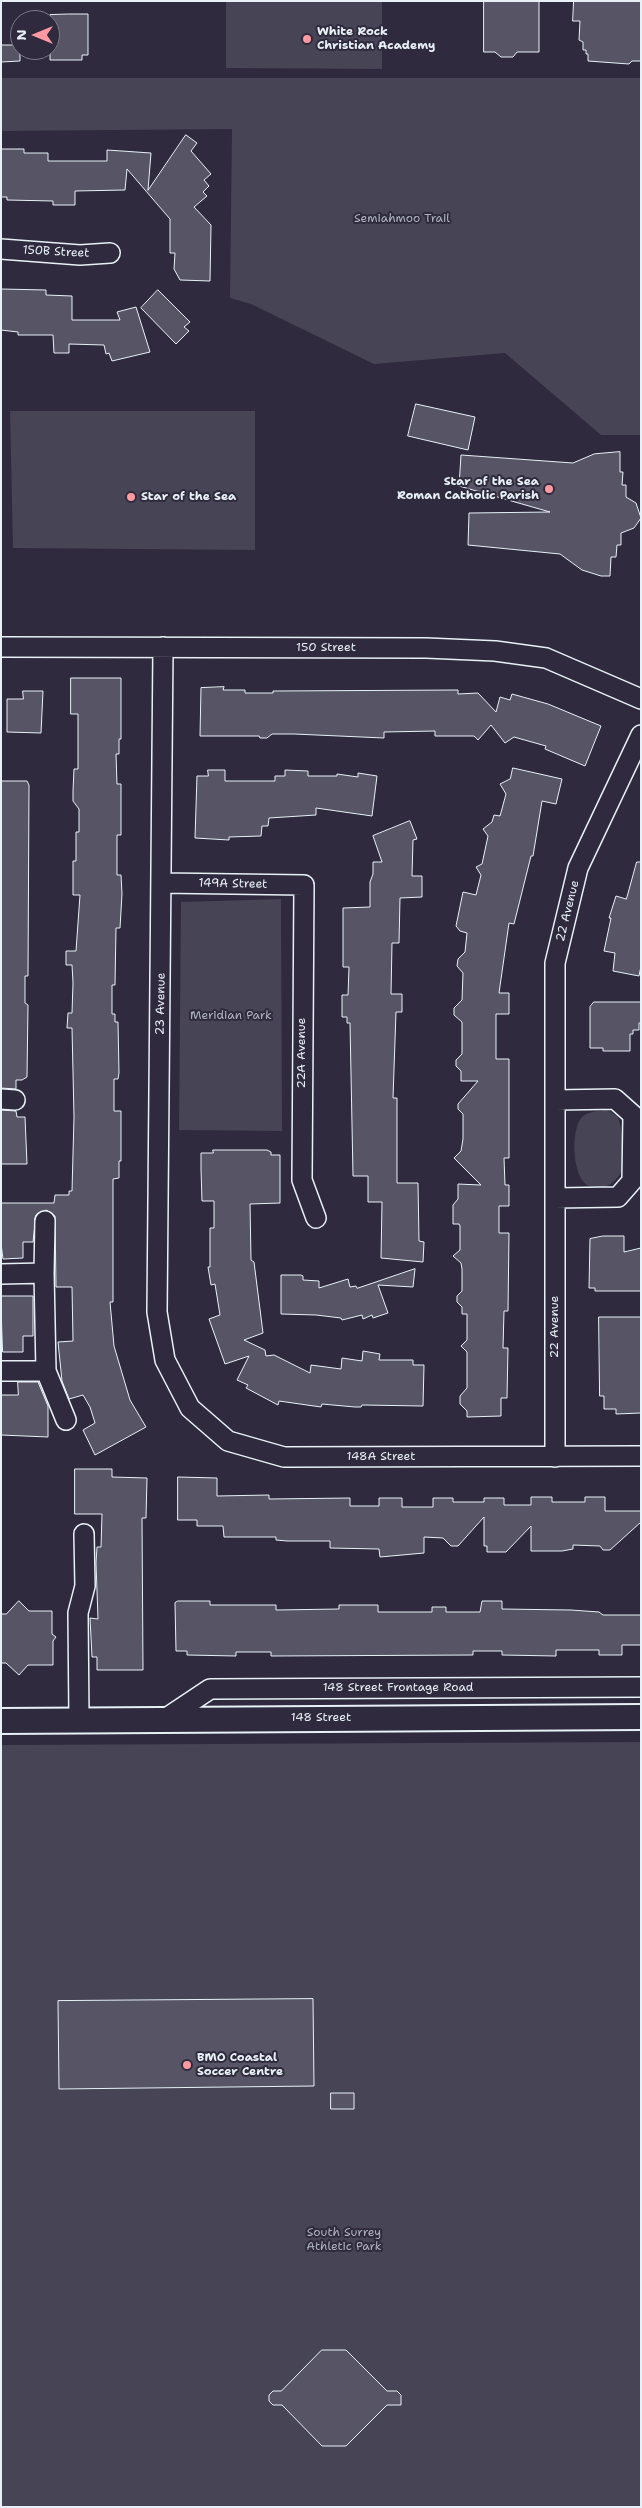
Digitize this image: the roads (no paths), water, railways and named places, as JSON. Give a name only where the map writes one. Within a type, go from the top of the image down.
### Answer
[{"type":"main road","name":"148 Street","points":[[1,1721],[79,1719],[641,1717]]},
{"type":"street","name":"150B Street","points":[[1,249],[80,255],[110,253]]},
{"type":"street","name":"150 Street","points":[[1,646],[163,646],[495,651],[546,658],[641,699]]},
{"type":"street","name":"23 Avenue","points":[[163,646],[157,1312],[165,1360]]},
{"type":"street","name":"22 Avenue","points":[[555,1457],[555,963],[578,868],[641,736]]},
{"type":"street","name":"149A Street","points":[[162,882],[304,885]]},
{"type":"street","name":"22A Avenue","points":[[304,885],[302,1180],[316,1218]]},
{"type":"street","points":[[555,1198],[618,1197],[632,1181],[633,1115],[615,1099],[556,1100]]},
{"type":"street","points":[[45,1221],[46,1371],[66,1420]]},
{"type":"street","points":[[1,1274],[44,1273]]},
{"type":"street","name":"148A Street","points":[[165,1360],[190,1408],[228,1441],[284,1458],[641,1456]]},
{"type":"street","points":[[1,1370],[46,1371]]},
{"type":"street","points":[[79,1719],[78,1613],[85,1586],[84,1534]]},
{"type":"street","name":"148 Street Frontage Road","points":[[164,1719],[210,1689],[641,1687]]},
{"type":"place","name":"White Rock Christian Academy","points":[[307,39]]},
{"type":"place","name":"Star of the Sea Roman Catholic Parish","points":[[549,489]]},
{"type":"place","name":"Star of the Sea","points":[[131,497]]},
{"type":"place","name":"BMO Coastal Soccer Centre","points":[[187,2065]]},
{"type":"park label","name":"Semiahmoo Trail","points":[[402,219]]},
{"type":"park label","name":"Meridian Park","points":[[231,1016]]},
{"type":"park label","name":"South Surrey Athletic Park","points":[[344,2240]]}]
